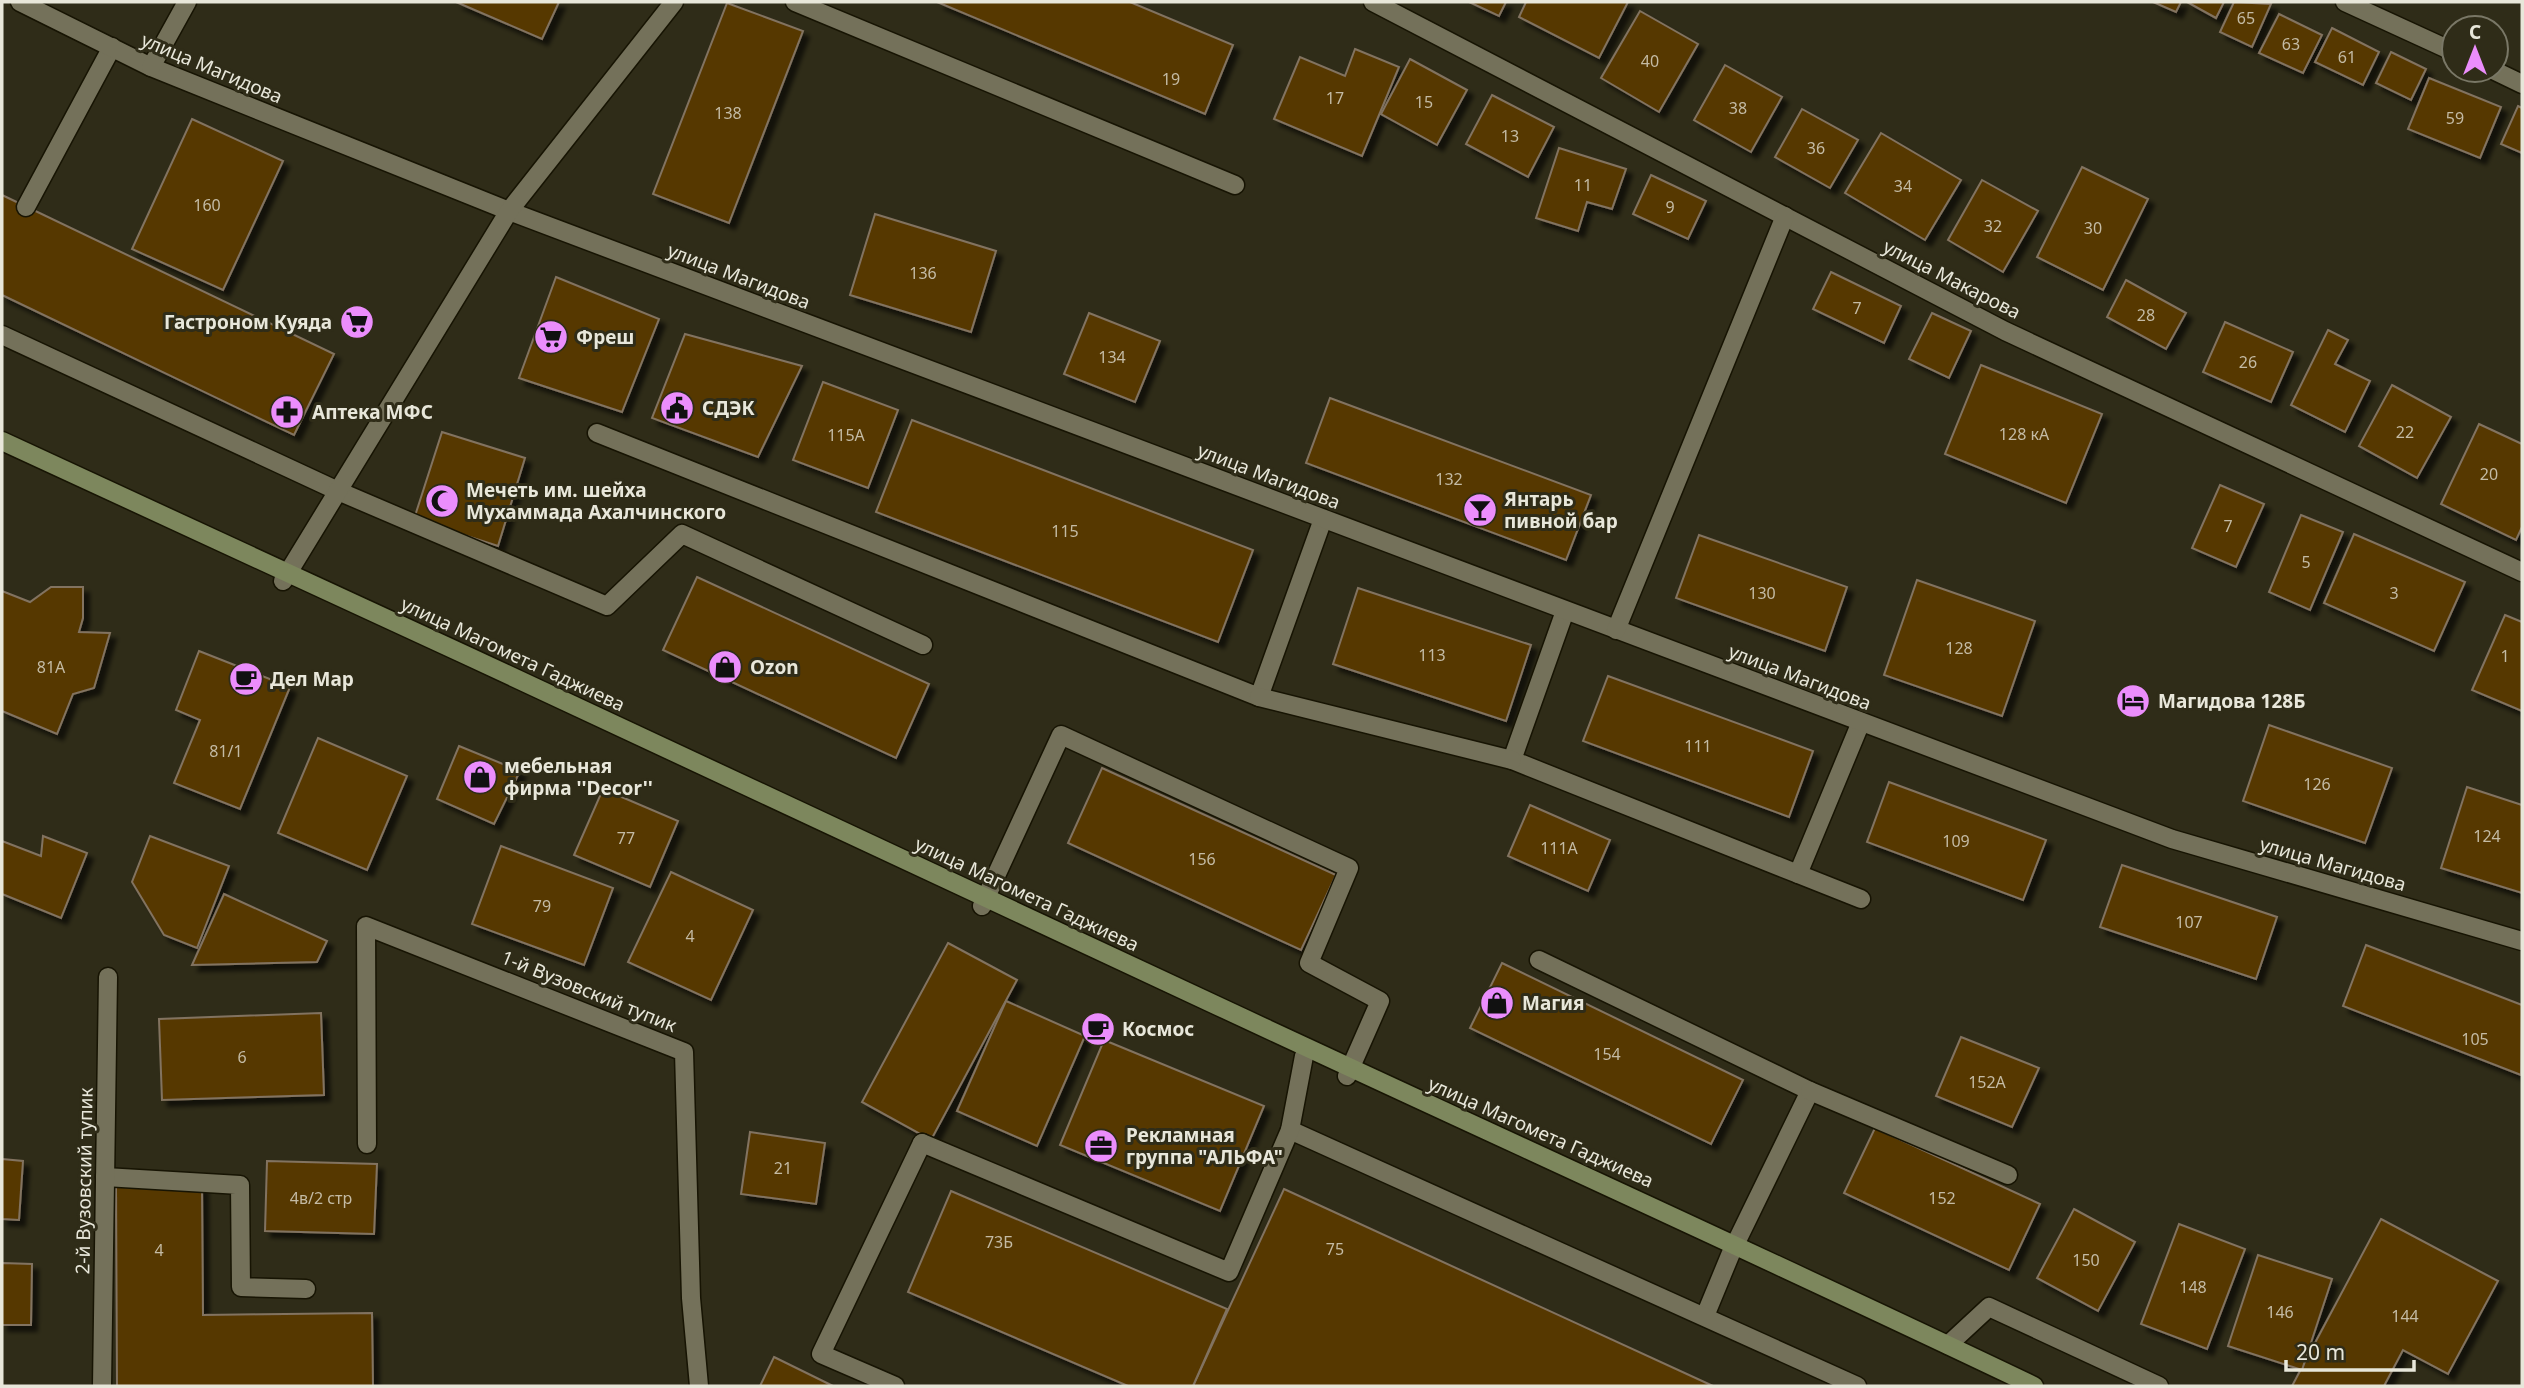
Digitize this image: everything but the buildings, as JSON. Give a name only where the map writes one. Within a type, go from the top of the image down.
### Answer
[{"type":"main road","name":"улица Магомета Гаджиева","points":[[2,441],[984,903],[2034,1386]]},
{"type":"main road","name":"улица Магомета Гаджиева","points":[[2,454],[285,576]]},
{"type":"main road","name":"улица Магомета Гаджиева","points":[[984,903],[1304,1056],[1349,1072]]},
{"type":"main road","name":"улица Магомета Гаджиева","points":[[1733,1248],[2007,1386]]},
{"type":"street","name":"улица Магидова","points":[[20,2],[151,67],[509,211],[2172,839],[2522,941]]},
{"type":"street","points":[[151,67],[187,2]]},
{"type":"street","points":[[285,576],[509,211],[674,2]]},
{"type":"street","points":[[795,2],[1235,185]]},
{"type":"street","name":"улица Макарова","points":[[1373,2],[2005,331],[2522,572]]},
{"type":"street","points":[[2345,2],[2440,46]]},
{"type":"street","points":[[26,206],[112,47]]},
{"type":"street","points":[[1616,630],[1785,216]]},
{"type":"street","points":[[2,335],[338,491],[607,606],[682,534],[923,645]]},
{"type":"street","points":[[597,433],[1259,697],[1512,760],[1861,899]]},
{"type":"street","points":[[1259,697],[1323,519]]},
{"type":"street","points":[[1512,760],[1565,611]]},
{"type":"street","points":[[1798,874],[1861,722]]},
{"type":"street","points":[[984,903],[1061,735],[1349,868],[1309,963],[1380,1001],[1349,1072]]},
{"type":"street","name":"1-й Вузовский тупик","points":[[367,1144],[366,926],[684,1052],[691,1298],[699,1386]]},
{"type":"street","points":[[1539,960],[1810,1091],[2008,1175]]},
{"type":"street","name":"2-й Вузовский тупик","points":[[103,1386],[108,977]]},
{"type":"street","points":[[895,1386],[821,1354],[922,1143],[1229,1272],[1290,1130],[1304,1056]]},
{"type":"street","points":[[1705,1315],[1733,1248],[1810,1091]]},
{"type":"street","points":[[1290,1130],[1705,1315],[1857,1386]]},
{"type":"street","points":[[105,1177],[240,1185],[242,1287],[306,1289]]},
{"type":"street","points":[[1948,1345],[1989,1307],[2159,1386]]},
{"type":"place","name":"Гастроном Куяда","points":[[357,322]]},
{"type":"place","name":"Фреш","points":[[551,337]]},
{"type":"place","name":"СДЭК","points":[[677,408]]},
{"type":"place","name":"Аптека МФС","points":[[287,412]]},
{"type":"place","name":"Мечеть им. шейха Мухаммада Ахалчинского","points":[[442,501]]},
{"type":"place","name":"Янтарь пивной бар","points":[[1480,510]]},
{"type":"place","name":"Ozon","points":[[725,667]]},
{"type":"place","name":"Дел Мар","points":[[246,679]]},
{"type":"place","name":"Магидова 128Б","points":[[2133,701]]},
{"type":"place","name":"мебельная фирма ''Decor''","points":[[480,777]]},
{"type":"place","name":"Магия","points":[[1497,1003]]},
{"type":"place","name":"Космос","points":[[1098,1029]]},
{"type":"place","name":"Рекламная группа \"АЛЬФА\"","points":[[1101,1146]]}]
